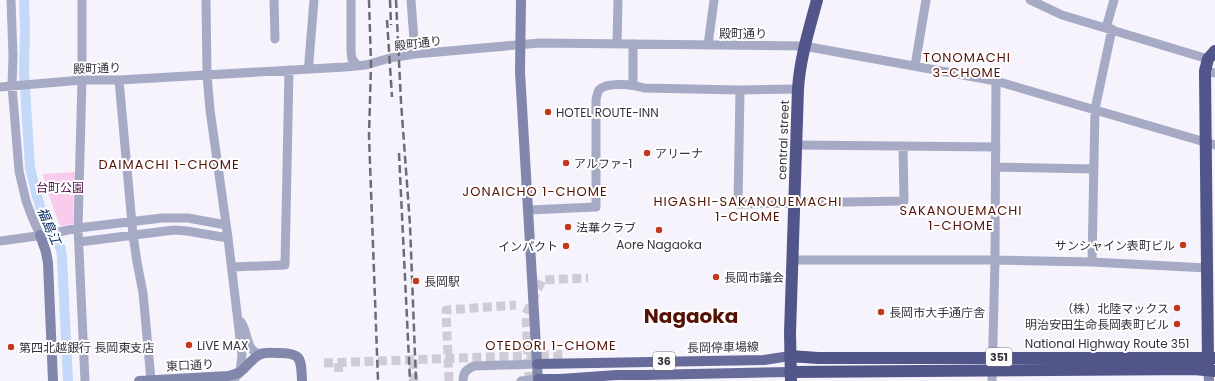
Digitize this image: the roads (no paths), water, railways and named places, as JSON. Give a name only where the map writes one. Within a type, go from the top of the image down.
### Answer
[{"type":"highway","name":"central street","points":[[791,376],[792,260],[798,89],[804,46],[817,0]]},
{"type":"highway","name":"351","points":[[791,376],[992,376],[1194,369],[1211,374],[1212,358],[1207,268],[1211,64]]},
{"type":"highway","name":"National Highway Route 351","points":[[790,356],[1212,358]]},
{"type":"main road","name":"長岡停車場線","points":[[537,364],[764,360],[790,356]]},
{"type":"main road","name":"36","points":[[538,380],[617,375],[644,378],[791,376]]},
{"type":"street","points":[[11,0],[19,170],[22,188],[32,218],[42,235],[48,263],[53,381]]},
{"type":"street","points":[[82,0],[82,80],[74,230],[79,242],[85,381]]},
{"type":"street","points":[[206,0],[207,75],[210,110],[238,317],[242,355],[240,372]]},
{"type":"street","points":[[274,0],[275,39]]},
{"type":"street","points":[[309,68],[314,0]]},
{"type":"street","points":[[351,0],[351,52],[352,59],[357,65]]},
{"type":"street","points":[[411,0],[415,54]]},
{"type":"street","points":[[521,0],[520,44],[538,380],[521,381]]},
{"type":"street","points":[[617,43],[618,0]]},
{"type":"street","points":[[708,45],[714,0]]},
{"type":"street","points":[[915,66],[926,0]]},
{"type":"street","points":[[1030,0],[1062,15],[1109,29],[1211,64]]},
{"type":"street","points":[[1092,262],[1095,109],[1114,0]]},
{"type":"street","name":"殿町通り","points":[[0,87],[82,80],[119,80],[366,65],[390,58],[415,54],[520,44],[617,43],[804,46],[996,81],[1210,143]]},
{"type":"street","points":[[633,44],[633,85]]},
{"type":"street","points":[[232,267],[285,265],[289,70]]},
{"type":"street","points":[[119,80],[136,262],[143,294],[143,381]]},
{"type":"street","points":[[992,376],[995,260],[996,81]]},
{"type":"street","points":[[528,210],[596,207],[596,100],[598,92],[606,86],[633,85],[644,88],[740,90],[798,89]]},
{"type":"street","points":[[740,90],[738,204],[904,201],[903,146]]},
{"type":"street","points":[[797,145],[996,147]]},
{"type":"street","points":[[996,167],[1094,169]]},
{"type":"street","points":[[0,241],[132,221],[162,218],[188,218],[226,225]]},
{"type":"street","points":[[79,242],[174,230],[228,238]]},
{"type":"street","points":[[792,260],[995,260],[1092,262],[1207,268]]},
{"type":"street","points":[[238,317],[244,327],[251,350],[262,354],[292,353],[296,356],[301,365],[302,381]]},
{"type":"street","points":[[233,381],[250,362],[262,354]]},
{"type":"street","points":[[463,381],[463,375],[467,369],[474,366],[537,364]]},
{"type":"street","name":"東口通り","points":[[143,381],[221,376],[240,372]]},
{"type":"waterway","name":"福島江","points":[[24,0],[24,73],[30,167],[41,209],[61,249],[68,381]]},
{"type":"tunnel","points":[[529,381],[526,314],[542,280],[588,278]]},
{"type":"tunnel","points":[[449,381],[446,310],[516,305]]},
{"type":"tunnel","points":[[324,363],[567,354]]},
{"type":"tunnel","points":[[413,360],[414,381]]},
{"type":"tunnel","points":[[338,363],[339,376]]},
{"type":"railway","points":[[369,0],[371,64],[369,136],[378,381]]},
{"type":"railway","points":[[390,0],[391,25]]},
{"type":"railway","points":[[396,0],[401,102],[410,225],[416,381]]},
{"type":"railway","points":[[387,20],[392,97]]},
{"type":"railway","points":[[399,153],[410,381]]},
{"type":"place","name":"HOTEL ROUTE-INN","points":[[548,112]]},
{"type":"place","name":"アリーナ","points":[[647,153]]},
{"type":"place","name":"アルファ-1","points":[[566,163]]},
{"type":"place","name":"法華クラブ","points":[[568,227]]},
{"type":"place","name":"Aore Nagaoka","points":[[659,230]]},
{"type":"place","name":"サンシャイン表町ビル","points":[[1183,245]]},
{"type":"place","name":"インパクト","points":[[566,246]]},
{"type":"place","name":"長岡市議会","points":[[716,277]]},
{"type":"place","name":"長岡駅","points":[[416,281]]},
{"type":"place","name":"（株）北陸マックス","points":[[1177,308]]},
{"type":"place","name":"長岡市大手通庁舎","points":[[881,312]]},
{"type":"place","name":"明治安田生命長岡表町ビル","points":[[1177,324]]},
{"type":"place","name":"LiVE MAX","points":[[189,345]]},
{"type":"place","name":"第四北越銀行 長岡東支店","points":[[11,347]]},
{"type":"district","name":"TONOMACHI 3-CHOME","points":[[967,64]]},
{"type":"district","name":"DAIMACHI 1-CHOME","points":[[169,164]]},
{"type":"district","name":"JONAICHO 1-CHOME","points":[[535,191]]},
{"type":"district","name":"HIGASHI-SAKANOUEMACHI 1-CHOME","points":[[748,208]]},
{"type":"district","name":"SAKANOUEMACHI 1-CHOME","points":[[961,218]]},
{"type":"district","name":"Nagaoka","points":[[691,316]]},
{"type":"district","name":"OTEDORI 1-CHOME","points":[[551,345]]},
{"type":"park label","name":"台町公園","points":[[60,187]]}]
